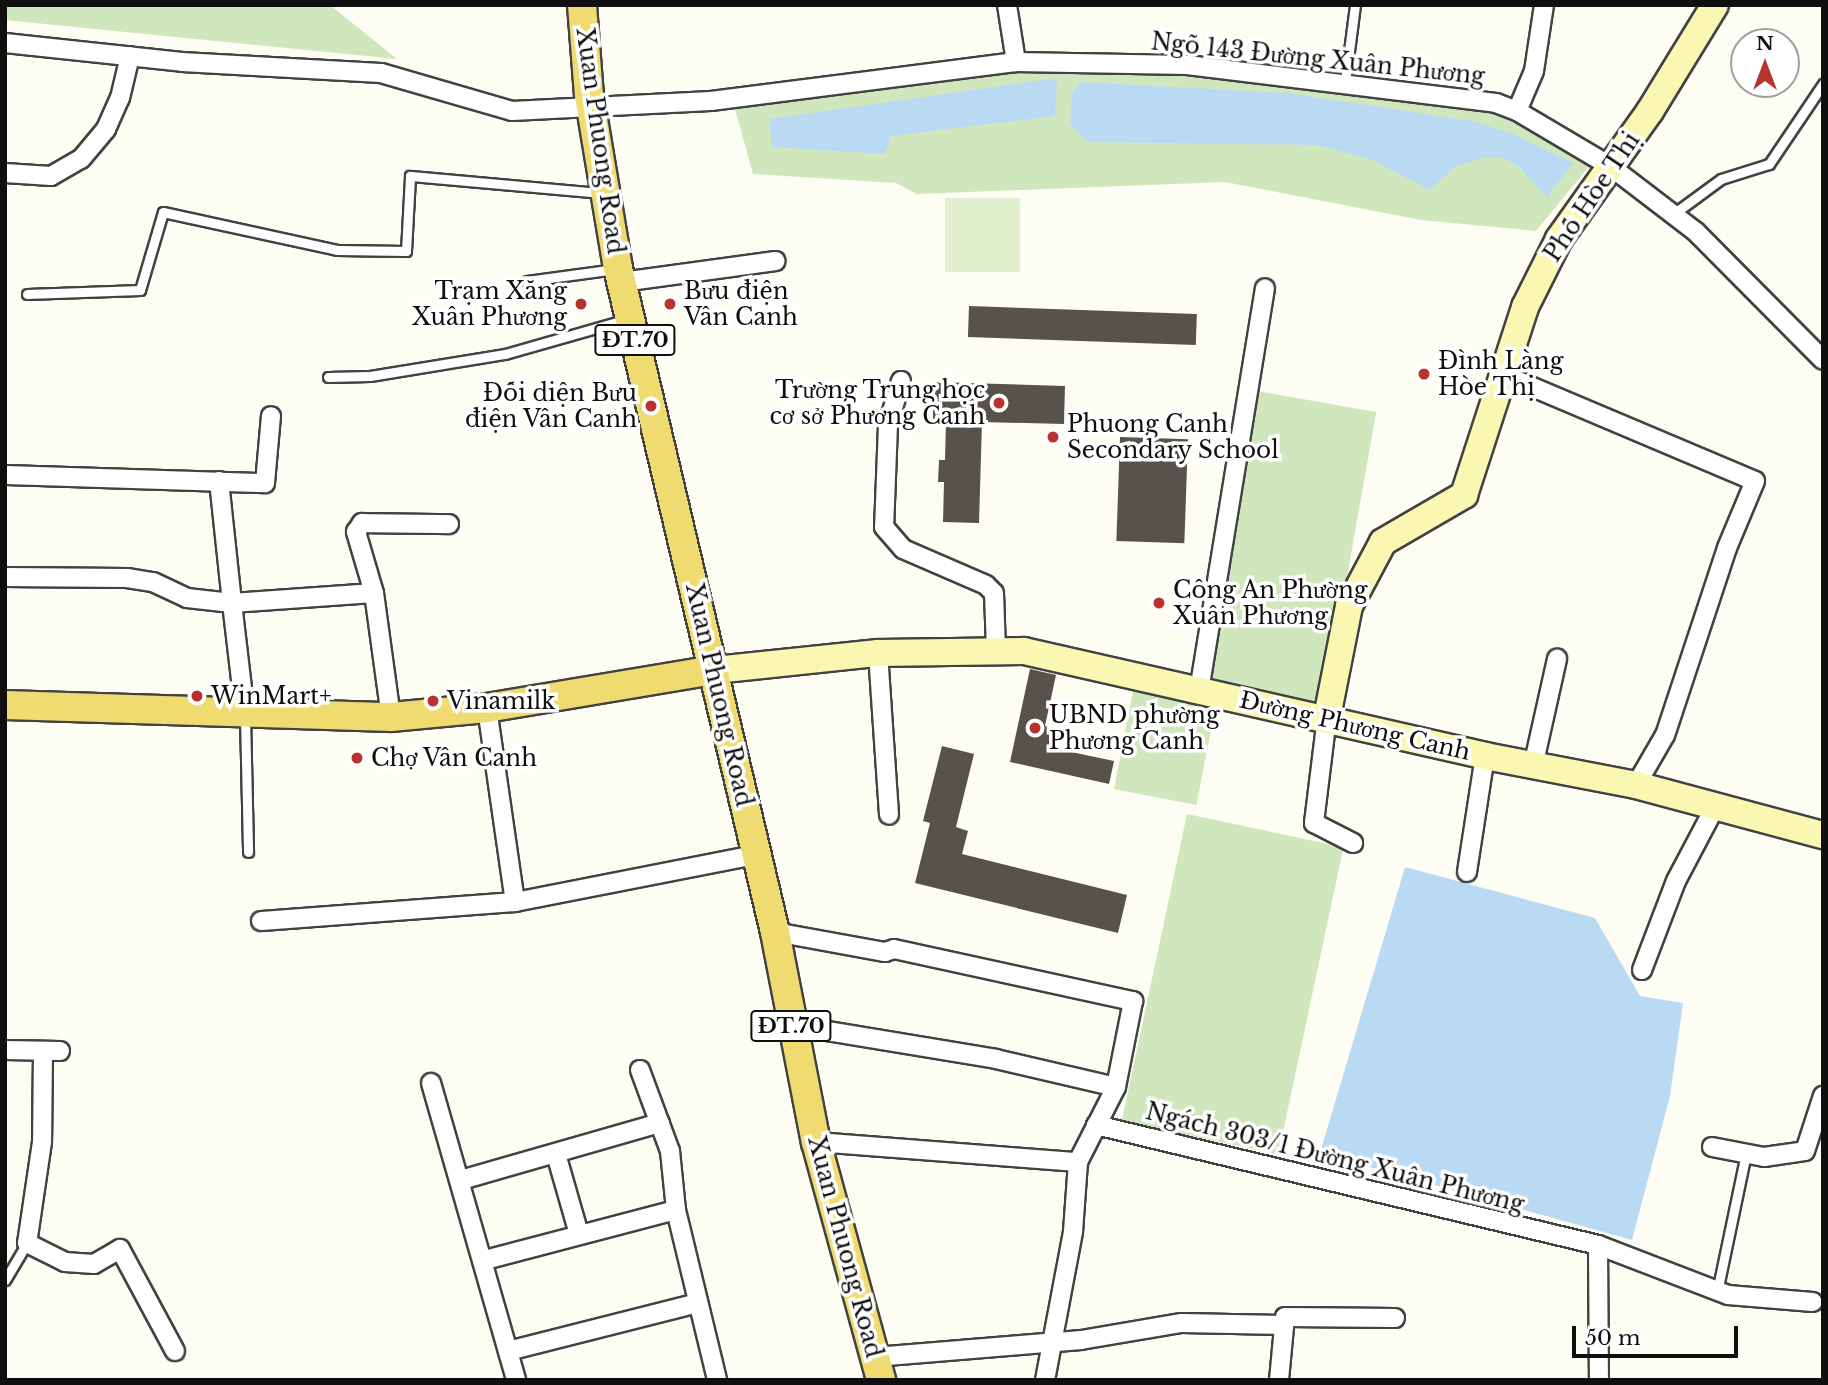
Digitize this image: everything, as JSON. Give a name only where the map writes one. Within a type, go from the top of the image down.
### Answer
[{"type":"main road","name":"Xuan Phuong Road","points":[[582,5],[592,110],[629,319],[715,670],[755,855],[775,932],[791,1025],[816,1142],[878,1369]]},
{"type":"main road","points":[[5,705],[391,717],[487,708],[715,670]]},
{"type":"street","points":[[1007,5],[1016,62]]},
{"type":"street","points":[[1517,111],[1534,71],[1544,5]]},
{"type":"street","name":"Phố Hòe Thị","points":[[1327,717],[1349,606],[1383,542],[1464,495],[1525,307],[1553,250],[1650,111],[1715,5]]},
{"type":"street","name":"Ngõ 143 Đường Xuân Phương","points":[[5,43],[130,56],[381,73],[512,111],[592,110],[711,101],[1016,62],[1187,65],[1345,82],[1496,103],[1517,111],[1610,166],[1696,232],[1823,360]]},
{"type":"street","points":[[5,173],[51,176],[81,159],[106,129],[120,98],[130,56]]},
{"type":"street","points":[[620,275],[776,261]]},
{"type":"street","points":[[1199,691],[1265,288]]},
{"type":"street","points":[[1504,375],[1755,481],[1727,548],[1665,735],[1636,785]]},
{"type":"street","points":[[901,381],[888,425],[884,527],[903,549],[986,585],[994,593],[996,649]]},
{"type":"street","points":[[5,475],[265,483],[271,416]]},
{"type":"street","points":[[219,481],[245,714]]},
{"type":"street","points":[[391,717],[374,593],[356,531],[362,523],[449,524]]},
{"type":"street","points":[[5,577],[127,578],[153,582],[187,598],[232,603],[374,593]]},
{"type":"street","name":"Đường Phương Canh","points":[[715,670],[878,653],[996,649],[1024,651],[1327,717],[1485,756],[1534,762],[1636,785],[1714,809],[1823,835]]},
{"type":"street","points":[[878,653],[889,815]]},
{"type":"street","points":[[1534,762],[1557,659]]},
{"type":"street","points":[[487,708],[515,902]]},
{"type":"street","points":[[1327,717],[1314,822],[1353,843]]},
{"type":"street","points":[[1467,872],[1485,756]]},
{"type":"street","points":[[1642,970],[1676,881],[1714,809]]},
{"type":"street","points":[[261,921],[515,902],[755,855]]},
{"type":"street","points":[[775,932],[885,952],[894,949],[1133,1002],[1115,1087],[1079,1162],[1073,1232],[1045,1380]]},
{"type":"street","points":[[791,1025],[996,1059],[1115,1087]]},
{"type":"street","points":[[5,1050],[52,1051],[27,1243],[65,1262],[94,1264],[120,1249],[174,1351]]},
{"type":"street","points":[[640,1070],[670,1151],[676,1210],[717,1380]]},
{"type":"street","points":[[431,1083],[485,1261],[516,1380]]},
{"type":"street","points":[[1712,1147],[1764,1157],[1805,1151],[1823,1096]]},
{"type":"street","points":[[461,1180],[660,1123]]},
{"type":"street","name":"Ngách 303/1 Đường Xuân Phương","points":[[1096,1125],[1598,1245],[1717,1292],[1813,1302]]},
{"type":"street","points":[[816,1142],[1079,1162]]},
{"type":"street","points":[[555,1154],[579,1234]]},
{"type":"street","points":[[485,1261],[676,1210]]},
{"type":"street","points":[[1598,1245],[1599,1380]]},
{"type":"street","points":[[508,1351],[698,1303]]},
{"type":"street","points":[[1279,1380],[1285,1317],[1395,1318]]},
{"type":"street","points":[[878,1369],[1182,1323],[1283,1325]]},
{"type":"lane","points":[[1345,82],[1355,5]]},
{"type":"lane","points":[[1672,215],[1721,179],[1769,164],[1823,84]]},
{"type":"lane","points":[[27,293],[140,289],[163,212],[337,250],[406,251],[410,176],[605,193]]},
{"type":"lane","points":[[527,281],[620,275]]},
{"type":"lane","points":[[328,377],[370,376],[505,354],[629,319]]},
{"type":"lane","points":[[245,714],[248,852]]},
{"type":"lane","points":[[1717,1292],[1746,1153]]},
{"type":"lane","points":[[5,1280],[27,1243]]},
{"type":"green space","points":[[5,5],[330,5],[397,59],[5,20]]},
{"type":"green space","points":[[1187,67],[1492,105],[1592,163],[1536,231],[1421,220],[1225,182],[917,194],[896,183],[753,174],[734,105],[1014,68]]},
{"type":"green space","points":[[945,198],[1020,198],[1020,272],[945,272]]},
{"type":"green space","points":[[1257,391],[1376,412],[1324,708],[1205,687]]},
{"type":"green space","points":[[1134,686],[1216,702],[1196,805],[1114,789]]},
{"type":"green space","points":[[1187,814],[1344,847],[1278,1154],[1122,1121]]},
{"type":"water","points":[[1057,78],[1055,116],[891,136],[885,154],[772,147],[769,119]]},
{"type":"water","points":[[1080,82],[1287,93],[1472,121],[1511,133],[1573,163],[1547,197],[1517,165],[1503,158],[1482,158],[1455,167],[1430,190],[1370,159],[1318,145],[1088,142],[1070,124],[1072,94]]},
{"type":"water","points":[[1405,867],[1595,918],[1640,996],[1683,1003],[1670,1096],[1632,1240],[1320,1153]]},
{"type":"building","points":[[969,306],[1197,314],[1196,345],[968,337]]},
{"type":"building","points":[[933,382],[1065,386],[1064,424],[982,422],[979,523],[943,522],[944,482],[938,482],[939,460],[945,460],[946,420],[933,420]]},
{"type":"building","points":[[1120,437],[1188,439],[1184,543],[1116,541]]},
{"type":"building","name":"UBND phường Phương Canh","points":[[1030,669],[1056,675],[1045,726],[1061,730],[1057,749],[1114,761],[1109,784],[1010,762]]},
{"type":"building","points":[[942,746],[974,754],[956,827],[968,831],[962,854],[1127,895],[1118,933],[915,883],[930,823],[923,821]]},
{"type":"place","name":"Trạm Xăng Xuân Phương","points":[[581,304]]},
{"type":"place","name":"Bưu điện Vân Canh","points":[[670,304]]},
{"type":"place","name":"Đình Làng Hòe Thị","points":[[1424,374]]},
{"type":"place","name":"Trường Trung học cơ sở Phương Canh","points":[[999,403]]},
{"type":"place","name":"Đối diện Bưu điện Vân Canh","points":[[651,406]]},
{"type":"place","name":"Phuong Canh Secondary School","points":[[1053,437]]},
{"type":"place","name":"Công An Phường Xuân Phương","points":[[1159,603]]},
{"type":"place","name":"WinMart+","points":[[197,696]]},
{"type":"place","name":"Vinamilk","points":[[433,701]]},
{"type":"place","name":"UBND phường Phương Canh","points":[[1035,728]]},
{"type":"place","name":"Chợ Vân Canh","points":[[357,758]]}]
